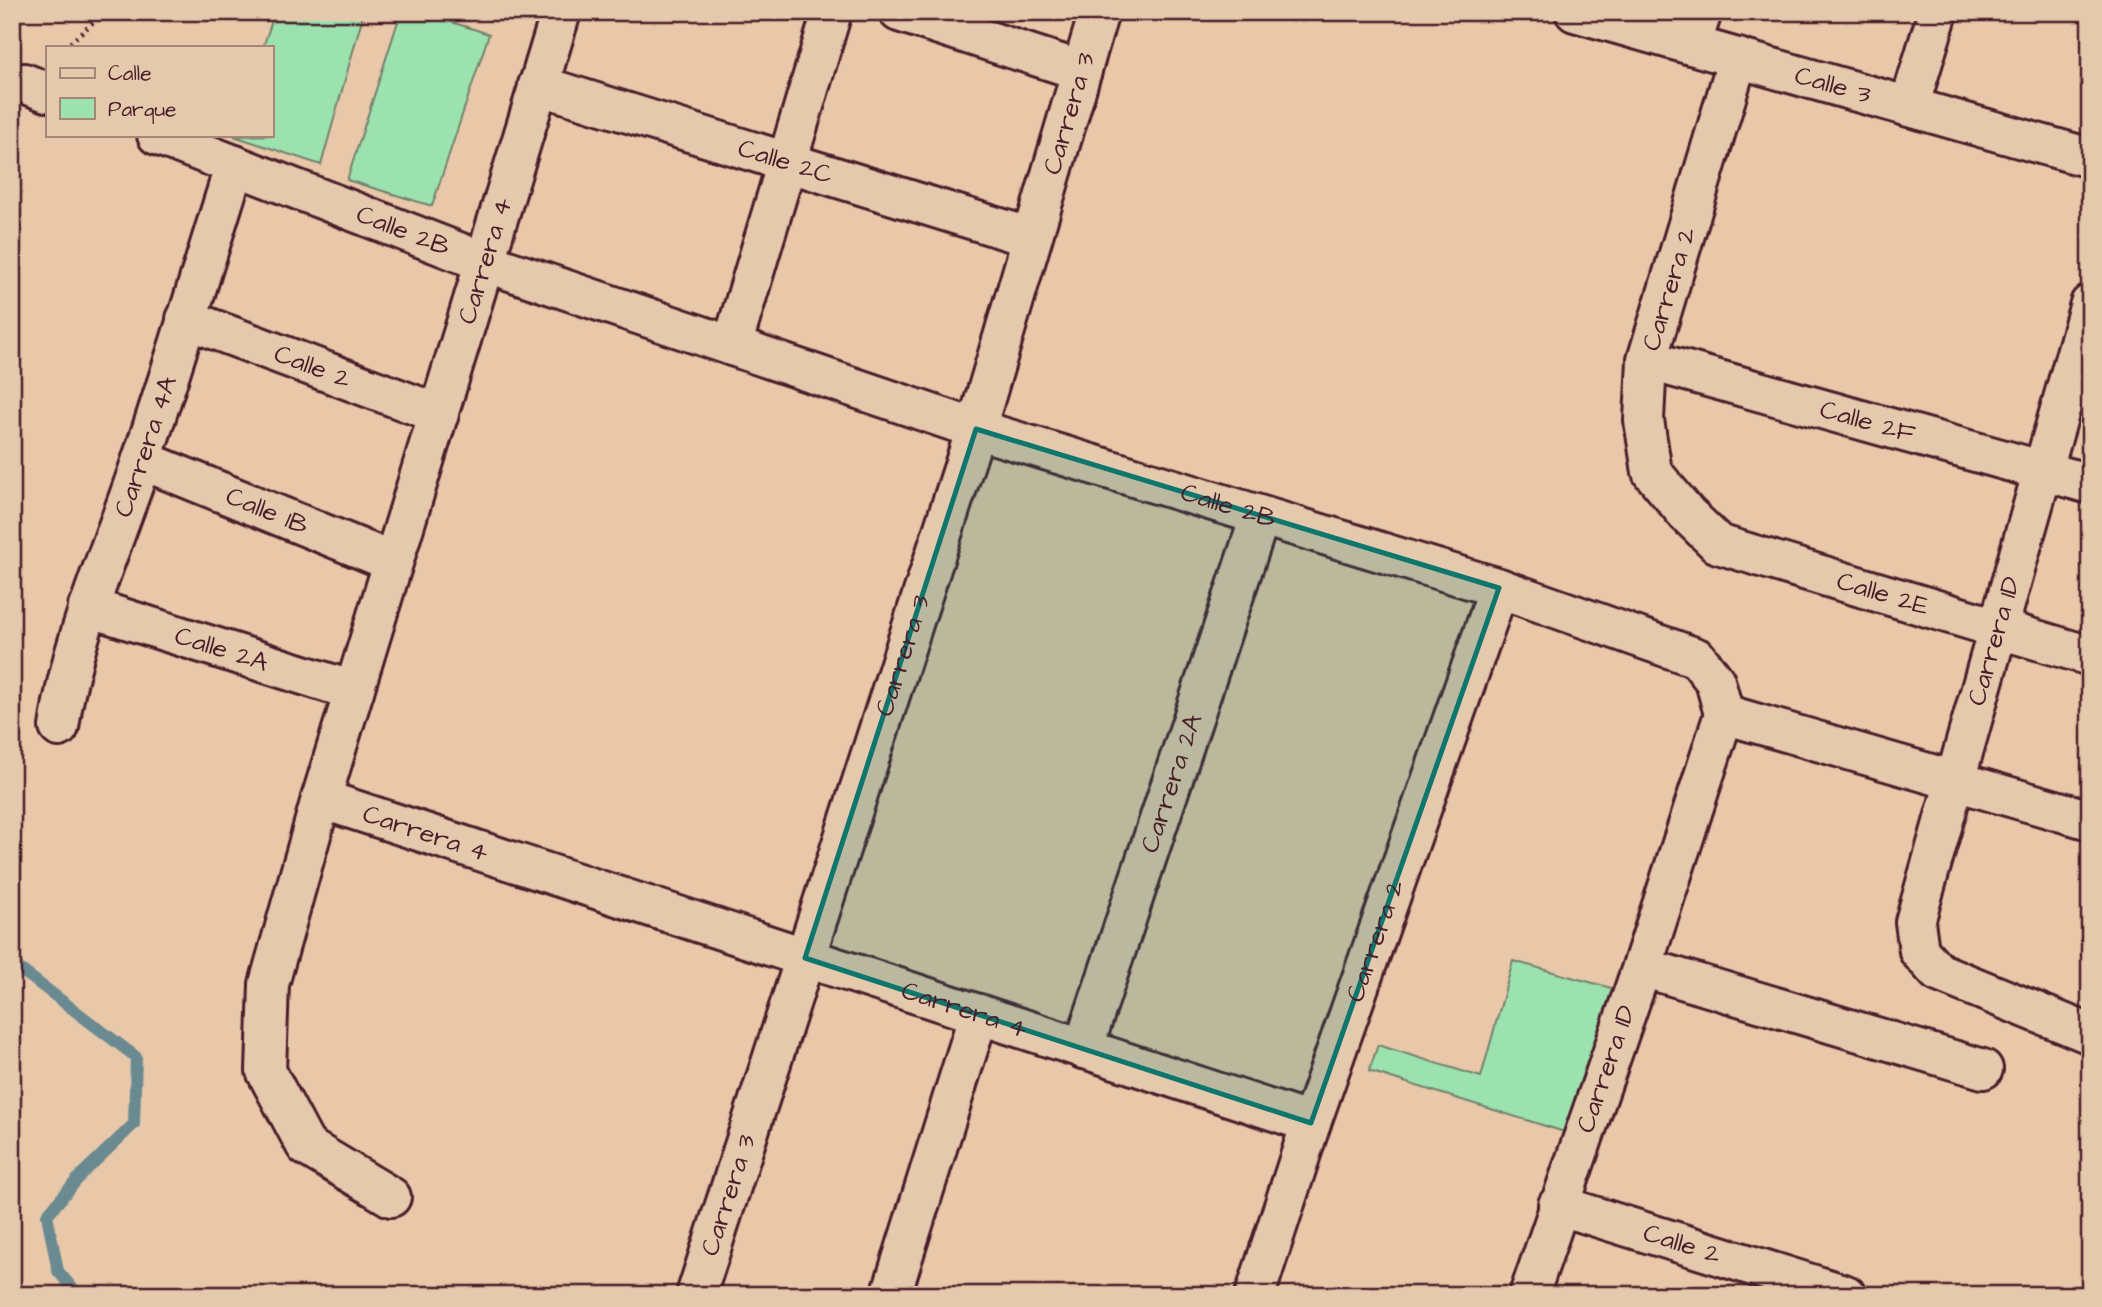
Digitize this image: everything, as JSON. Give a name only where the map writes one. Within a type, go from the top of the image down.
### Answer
[{"type":"street","name":"Carrera 4","points":[[561,12],[321,799],[1311,1123]]},
{"type":"street","points":[[732,346],[832,12]]},
{"type":"street","points":[[900,12],[1082,71]]},
{"type":"street","name":"Carrera 3","points":[[696,1295],[976,429],[1099,12]]},
{"type":"street","name":"Calle 3","points":[[1575,12],[1696,29],[1738,58],[2090,158]]},
{"type":"street","points":[[1909,107],[1938,12]]},
{"type":"street","name":"Carrera 2","points":[[1687,514],[1652,472],[1644,420],[1647,360],[1738,58]]},
{"type":"street","name":"Calle 2C","points":[[538,85],[1032,238]]},
{"type":"street","name":"Calle 2B","points":[[160,136],[484,262],[976,429],[1499,588],[1697,658],[1719,698]]},
{"type":"street","name":"Carrera 4A","points":[[59,727],[69,674],[88,607],[142,460],[235,165]]},
{"type":"street","name":"Carrera 1D","points":[[2090,304],[1915,922],[1919,951],[1938,972],[2090,1034]]},
{"type":"street","name":"Calle 2","points":[[186,319],[439,414]]},
{"type":"street","name":"Calle 2F","points":[[1647,360],[2090,484]]},
{"type":"street","name":"Calle 1B","points":[[142,460],[393,562]]},
{"type":"street","name":"Calle 2E","points":[[1687,514],[1718,544],[2090,656]]},
{"type":"street","name":"Carrera 2A","points":[[1083,1049],[1260,517]]},
{"type":"street","name":"Carrera 2","points":[[1255,1295],[1311,1123],[1499,588]]},
{"type":"street","name":"Calle 2A","points":[[88,607],[354,691]]},
{"type":"street","points":[[1719,698],[1953,783],[2090,820]]},
{"type":"street","name":"Carrera 1D","points":[[1529,1295],[1642,967],[1719,698]]},
{"type":"street","points":[[321,799],[269,984],[266,1071],[306,1146],[391,1197]]},
{"type":"street","points":[[1642,967],[1983,1069]]},
{"type":"street","points":[[891,1295],[979,1014]]},
{"type":"street","name":"Calle 2","points":[[1558,1205],[1846,1295]]},
{"type":"path","points":[[66,46],[105,12]]},
{"type":"highlighted area","points":[[976,429],[1499,588],[1311,1123],[805,958]]},
{"type":"green space","points":[[275,12],[364,12],[321,165],[234,136],[273,136],[273,46],[263,46]]},
{"type":"green space","points":[[401,12],[420,12],[489,34],[432,206],[347,180]]},
{"type":"green space","points":[[1513,961],[1615,989],[1571,1134],[1369,1071],[1378,1045],[1481,1077]]},
{"type":"waterway","points":[[12,963],[136,1057],[134,1124],[82,1174],[47,1215],[58,1271],[78,1295]]}]
